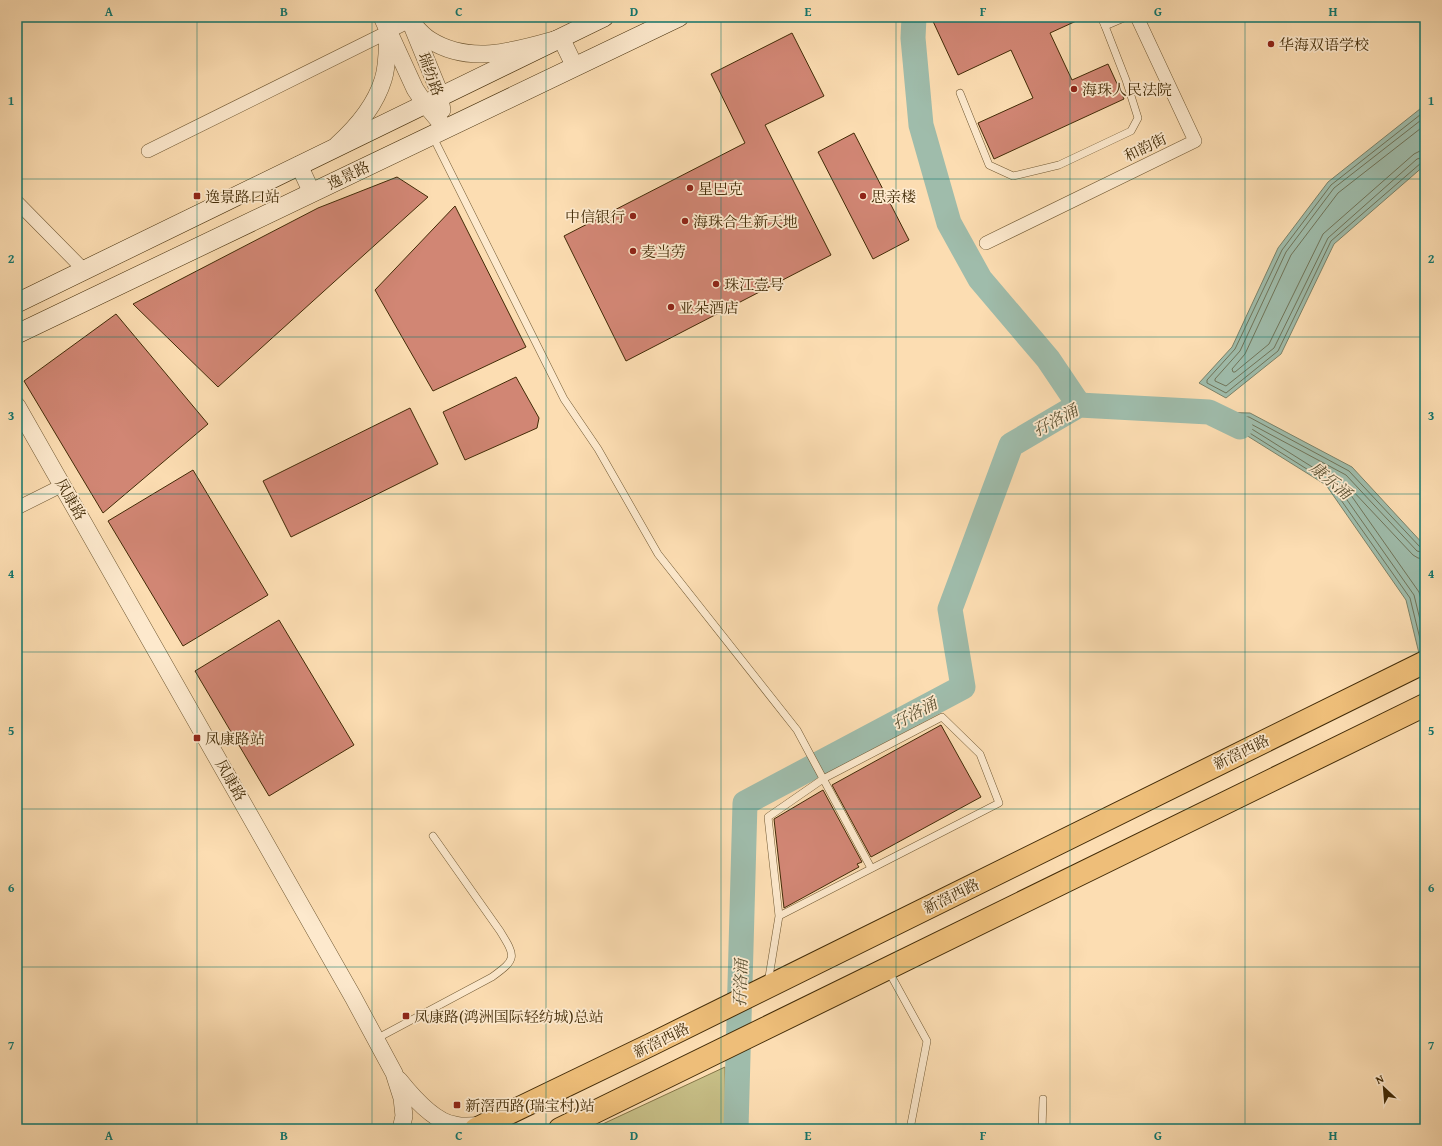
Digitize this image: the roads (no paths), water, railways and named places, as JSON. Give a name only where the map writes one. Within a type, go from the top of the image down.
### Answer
[{"type":"highway","name":"新滘西路","points":[[480,1127],[1425,662]]},
{"type":"highway","points":[[560,1129],[1420,708]]},
{"type":"main road","name":"逸景路","points":[[17,303],[604,17]]},
{"type":"main road","name":"逸景路","points":[[17,334],[679,17]]},
{"type":"street","name":"和韵街","points":[[986,243],[1195,140],[1137,17]]},
{"type":"street","points":[[148,151],[385,24],[412,18],[428,39],[444,48],[457,52],[484,55],[509,52],[561,38],[575,67]]},
{"type":"street","name":"瑞纺路","points":[[412,18],[433,75],[432,100],[438,132]]},
{"type":"street","points":[[385,24],[407,74],[432,100]]},
{"type":"street","points":[[333,148],[347,136],[364,117],[383,80],[386,59],[385,24]]},
{"type":"street","points":[[299,165],[312,193]]},
{"type":"street","points":[[17,202],[84,270]]},
{"type":"street","name":"凤康路","points":[[17,406],[354,997],[394,1073]]},
{"type":"street","points":[[17,508],[63,485]]},
{"type":"street","points":[[394,1073],[414,1097],[441,1120],[453,1125],[480,1127]]},
{"type":"street","points":[[394,1073],[402,1098],[404,1116],[401,1129]]},
{"type":"lane","points":[[960,93],[989,166],[1013,176],[1059,165],[1131,131],[1138,118],[1126,80],[1101,17]]},
{"type":"lane","points":[[1105,26],[1126,17]]},
{"type":"lane","points":[[438,132],[564,400],[598,449],[658,554],[797,730],[871,868]]},
{"type":"lane","points":[[767,987],[779,916],[768,817],[823,779],[942,717],[980,754],[999,803],[779,916]]},
{"type":"lane","points":[[376,1039],[492,977],[504,969],[513,954],[500,931],[433,836]]},
{"type":"lane","points":[[887,968],[927,1041],[910,1129]]},
{"type":"lane","points":[[1042,1129],[1043,1098]]},
{"type":"water","points":[[1425,105],[1425,165],[1334,244],[1281,354],[1226,398],[1199,383],[1232,347],[1278,248],[1328,182]]},
{"type":"water","name":"康乐涌","points":[[1209,412],[1250,413],[1352,467],[1425,546],[1425,678],[1406,600],[1326,485]]},
{"type":"waterway","points":[[914,17],[913,38],[921,125],[949,223],[980,279],[1048,359],[1079,405]]},
{"type":"waterway","name":"孖洛涌","points":[[736,1129],[745,803],[963,687],[950,609],[1011,445],[1079,405],[1209,412],[1240,427]]},
{"type":"place","name":"华海双语学校","points":[[1271,44]]},
{"type":"place","name":"海珠人民法院","points":[[1074,89]]},
{"type":"place","name":"星巴克","points":[[690,188]]},
{"type":"place","name":"逸景路口站","points":[[197,196]]},
{"type":"place","name":"思亲楼","points":[[863,196]]},
{"type":"place","name":"中信银行","points":[[633,216]]},
{"type":"place","name":"海珠合生新天地","points":[[685,221]]},
{"type":"place","name":"麦当劳","points":[[633,251]]},
{"type":"place","name":"珠江壹号","points":[[716,284]]},
{"type":"place","name":"亚朵酒店","points":[[671,307]]},
{"type":"place","name":"凤康路站","points":[[197,738]]},
{"type":"place","name":"凤康路(鸿洲国际轻纺城)总站","points":[[406,1016]]},
{"type":"place","name":"新滘西路(瑞宝村)站","points":[[457,1105]]}]
